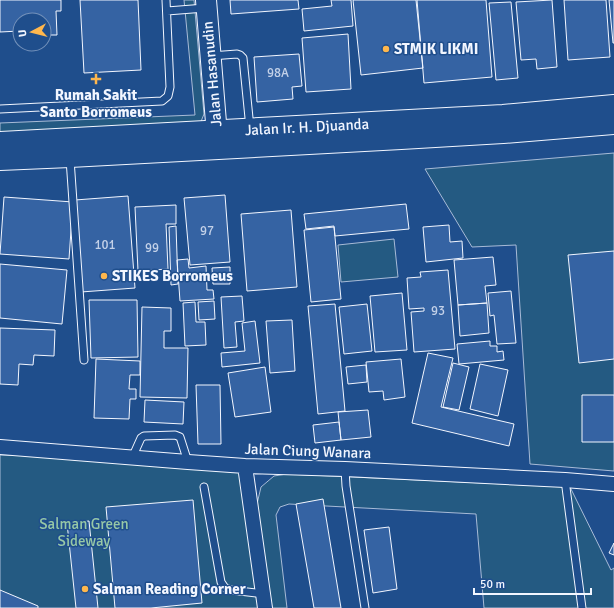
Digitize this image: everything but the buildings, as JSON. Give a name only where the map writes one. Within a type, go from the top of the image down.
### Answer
[{"type":"main road","name":"Jalan Ir. H. Djuanda","points":[[0,159],[70,156],[218,140],[250,130],[503,116],[614,106]]},
{"type":"main road","name":"Jalan Ir. H. Djuanda","points":[[0,143],[448,136],[614,123]]},
{"type":"street","name":"Jalan Hasanudin","points":[[206,4],[218,140]]},
{"type":"street","name":"Jalan Ciung Wanara","points":[[0,447],[245,466],[345,469],[565,480],[614,484]]},
{"type":"street","points":[[245,466],[264,601]]},
{"type":"lane","points":[[0,109],[162,101],[168,96],[170,87],[166,0]]},
{"type":"lane","points":[[167,11],[206,4]]},
{"type":"lane","points":[[211,56],[238,54],[243,58],[250,130]]},
{"type":"lane","points":[[70,156],[84,360]]},
{"type":"lane","points":[[132,458],[141,438],[144,436],[175,435],[180,437],[188,462]]},
{"type":"lane","points":[[345,469],[346,486],[365,608]]},
{"type":"lane","points":[[565,480],[582,608]]},
{"type":"lane","points":[[204,487],[221,582],[224,588],[264,601]]},
{"type":"green space","points":[[184,0],[194,0],[204,114],[200,124],[0,141],[0,123],[195,115]]},
{"type":"green space","points":[[614,153],[614,471],[530,464],[516,245],[472,247],[425,169]]},
{"type":"green space","points":[[394,239],[398,277],[341,282],[338,245]]},
{"type":"green space","name":"Salman Green Sideway","points":[[0,455],[132,458],[245,466],[265,608],[0,608]]},
{"type":"green space","points":[[287,474],[570,487],[611,570],[614,568],[614,608],[484,608],[476,514],[289,504],[280,507],[276,515],[287,608],[272,608],[257,504],[261,487],[274,476]]},
{"type":"place","name":"STMIK LIKMI","points":[[386,49]]},
{"type":"place","name":"Rumah Sakit Santo Borromeus","points":[[96,79]]},
{"type":"place","name":"STIKES Borromeus","points":[[104,276]]},
{"type":"place","name":"Salman Reading Corner","points":[[85,589]]}]
